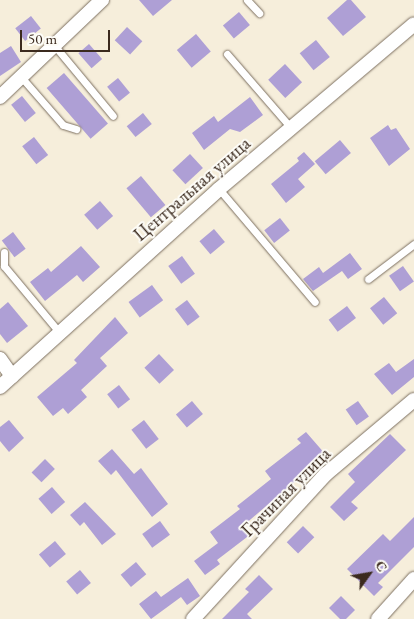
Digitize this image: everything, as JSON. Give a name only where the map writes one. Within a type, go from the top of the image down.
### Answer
[{"type":"street","points":[[0,97],[102,0]]},
{"type":"street","name":"Центральная улица","points":[[0,387],[219,189],[414,24]]},
{"type":"street","points":[[0,359],[12,376]]},
{"type":"street","name":"Грачиная улица","points":[[193,619],[326,474],[414,400]]},
{"type":"street","points":[[378,619],[414,579]]},
{"type":"lane","points":[[247,0],[259,13]]},
{"type":"lane","points":[[54,45],[113,116]]},
{"type":"lane","points":[[227,54],[291,128]]},
{"type":"lane","points":[[22,78],[63,125],[76,129]]},
{"type":"lane","points":[[219,189],[315,302]]},
{"type":"lane","points":[[368,279],[414,244]]},
{"type":"lane","points":[[4,252],[4,266],[60,332]]},
{"type":"building","points":[[139,0],[172,0],[153,16]]},
{"type":"building","points":[[347,0],[351,0],[366,17],[343,36],[327,18]]},
{"type":"building","points":[[239,12],[250,25],[234,39],[223,25]]},
{"type":"building","points":[[31,16],[41,29],[25,41],[15,28]]},
{"type":"building","points":[[127,27],[142,41],[130,54],[115,40]]},
{"type":"building","points":[[196,34],[211,52],[192,68],[177,50]]},
{"type":"building","points":[[316,40],[330,57],[314,70],[300,53]]},
{"type":"building","points":[[89,44],[102,59],[92,68],[78,53]]},
{"type":"building","points":[[11,46],[21,62],[0,76],[0,53]]},
{"type":"building","points":[[285,64],[302,82],[285,98],[268,80]]},
{"type":"building","points":[[64,73],[108,124],[91,139],[47,88]]},
{"type":"building","points":[[118,78],[130,93],[119,102],[107,87]]},
{"type":"building","points":[[22,96],[36,113],[25,122],[11,105]]},
{"type":"building","points":[[250,97],[263,115],[240,132],[230,129],[204,150],[192,133],[214,116],[218,122]]},
{"type":"building","points":[[143,113],[152,124],[135,137],[127,126]]},
{"type":"building","points":[[388,125],[391,130],[396,128],[410,149],[389,166],[370,138]]},
{"type":"building","points":[[34,137],[48,155],[36,164],[22,146]]},
{"type":"building","points":[[340,140],[351,153],[326,174],[315,161]]},
{"type":"building","points":[[304,152],[315,164],[298,179],[305,187],[286,203],[271,184],[299,161],[297,158]]},
{"type":"building","points":[[190,154],[203,168],[185,184],[172,170]]},
{"type":"building","points":[[141,176],[165,205],[151,217],[126,188]]},
{"type":"building","points":[[100,201],[113,216],[97,230],[84,215]]},
{"type":"building","points":[[280,218],[290,231],[274,243],[264,230]]},
{"type":"building","points":[[214,229],[225,242],[210,254],[199,241]]},
{"type":"building","points":[[13,232],[26,249],[14,257],[2,240]]},
{"type":"building","points":[[81,246],[100,267],[83,282],[77,275],[45,301],[30,282],[48,268],[51,272]]},
{"type":"building","points":[[350,253],[362,269],[348,279],[342,271],[313,291],[303,279],[319,267],[323,273]]},
{"type":"building","points":[[182,256],[195,274],[181,284],[168,266]]},
{"type":"building","points":[[403,266],[414,282],[400,291],[389,276]]},
{"type":"building","points":[[152,285],[163,300],[140,317],[129,302]]},
{"type":"building","points":[[384,297],[397,313],[383,325],[370,308]]},
{"type":"building","points":[[187,300],[200,317],[188,326],[175,309]]},
{"type":"building","points":[[8,302],[28,326],[7,343],[0,334],[0,309]]},
{"type":"building","points":[[347,306],[356,318],[338,332],[329,320]]},
{"type":"building","points":[[115,317],[128,333],[100,358],[107,366],[81,390],[87,397],[68,414],[63,408],[53,416],[37,397],[77,363],[74,360]]},
{"type":"building","points":[[159,354],[174,370],[159,384],[144,368]]},
{"type":"building","points":[[414,359],[414,377],[392,395],[374,374],[389,363],[396,372]]},
{"type":"building","points":[[119,385],[130,399],[118,408],[107,394]]},
{"type":"building","points":[[192,401],[203,414],[187,428],[176,414]]},
{"type":"building","points":[[358,401],[369,417],[357,425],[346,410]]},
{"type":"building","points":[[9,420],[24,438],[9,452],[0,441],[0,427]]},
{"type":"building","points":[[144,420],[159,439],[146,449],[131,430]]},
{"type":"building","points":[[306,432],[326,455],[244,525],[251,534],[217,560],[220,564],[205,575],[194,561],[218,543],[210,532],[240,509],[237,506],[271,479],[265,471],[301,443],[297,439]]},
{"type":"building","points":[[390,434],[406,450],[351,502],[358,508],[344,521],[330,507],[355,482],[348,474]]},
{"type":"building","points":[[112,449],[134,474],[141,468],[168,504],[152,517],[116,470],[111,475],[98,461]]},
{"type":"building","points":[[45,459],[55,469],[41,482],[32,472]]},
{"type":"building","points":[[52,487],[65,502],[52,514],[38,499]]},
{"type":"building","points":[[85,502],[116,534],[102,545],[84,522],[80,526],[70,515]]},
{"type":"building","points":[[414,517],[414,547],[378,583],[383,587],[374,596],[347,569],[383,534],[390,541]]},
{"type":"building","points":[[160,521],[170,535],[152,548],[142,534]]},
{"type":"building","points":[[303,526],[314,537],[298,554],[287,542]]},
{"type":"building","points":[[55,541],[66,554],[50,568],[39,554]]},
{"type":"building","points":[[136,562],[146,574],[131,587],[121,575]]},
{"type":"building","points":[[80,570],[91,583],[77,595],[66,582]]},
{"type":"building","points":[[259,575],[273,589],[247,614],[252,619],[222,619],[249,592],[245,589]]},
{"type":"building","points":[[188,578],[200,596],[187,605],[181,597],[151,619],[139,604],[156,591],[161,597]]},
{"type":"building","points":[[341,596],[355,610],[346,619],[340,619],[329,608]]}]
